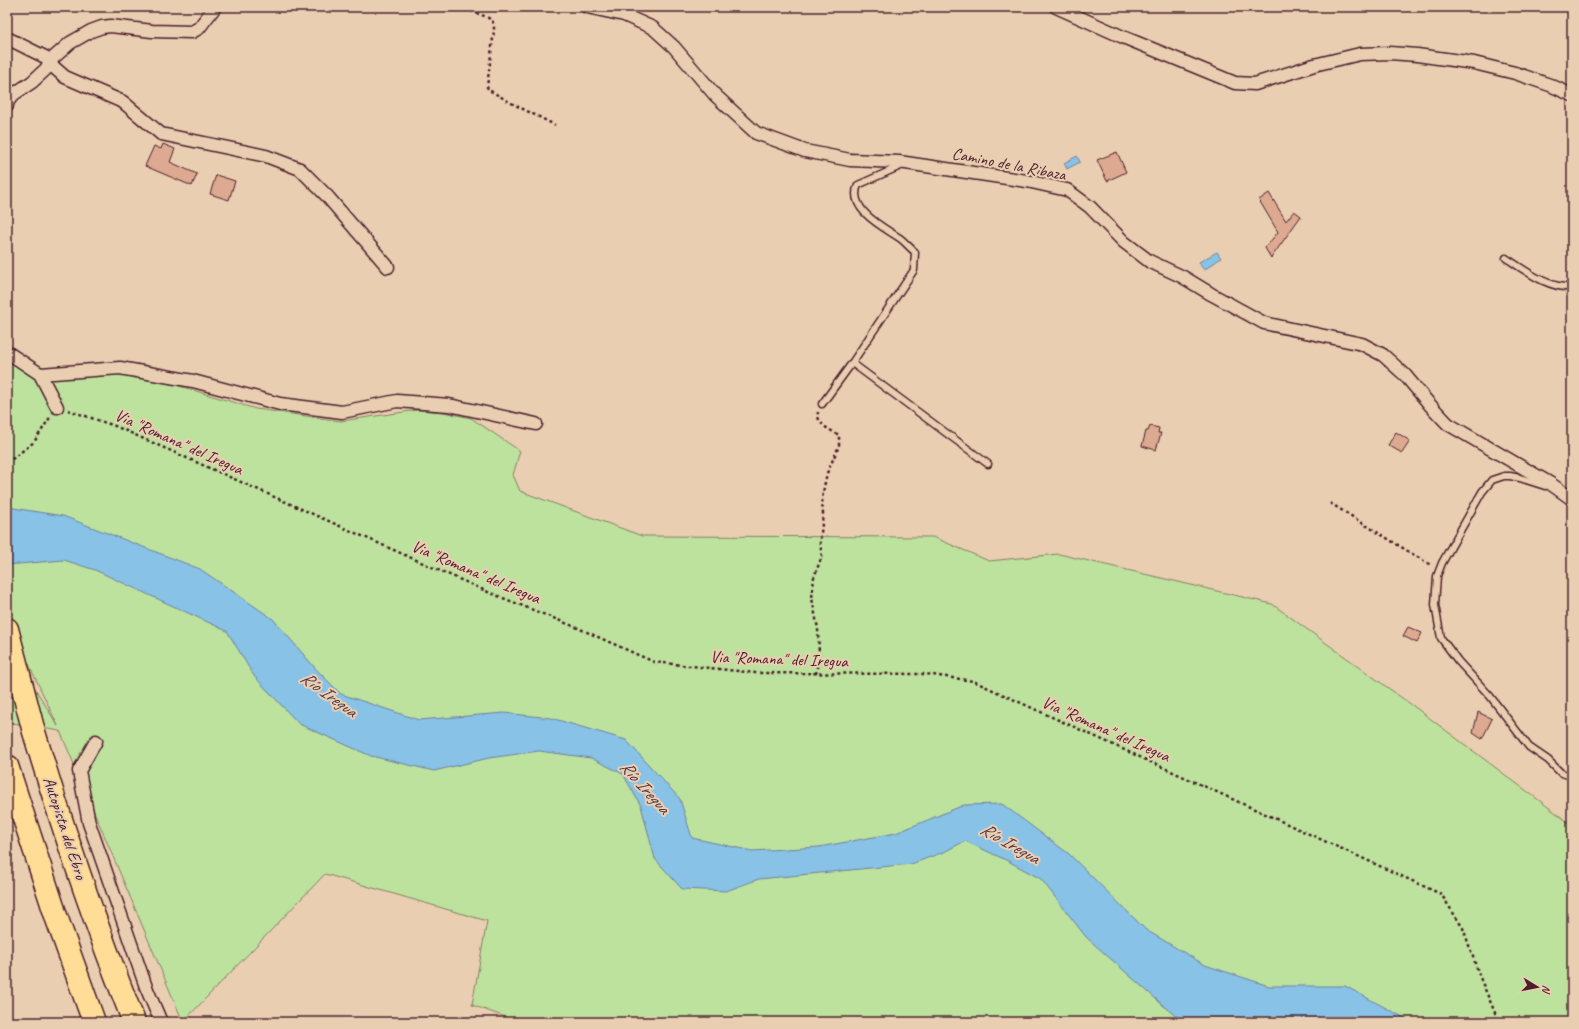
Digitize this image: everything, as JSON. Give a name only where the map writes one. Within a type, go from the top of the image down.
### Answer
[{"type":"highway","name":"Autopista del Ebro","points":[[7,630],[34,731],[84,887],[125,1000],[135,1022]]},
{"type":"highway","points":[[7,766],[57,919],[92,1018]]},
{"type":"street","points":[[7,106],[14,94],[32,82],[70,43],[102,27],[111,26],[152,31],[192,32],[199,28],[215,7]]},
{"type":"street","name":"Camino de la Ribaza","points":[[587,7],[624,15],[653,28],[674,47],[715,95],[756,133],[805,150],[850,160],[906,163],[1027,182],[1067,190],[1090,207],[1124,242],[1149,261],[1183,277],[1210,294],[1264,323],[1362,344],[1383,355],[1405,375],[1448,424],[1572,498]]},
{"type":"street","points":[[1056,7],[1123,37],[1235,83],[1255,84],[1314,65],[1360,54],[1390,53],[1417,55],[1480,65],[1515,73],[1550,84],[1572,95]]},
{"type":"street","points":[[7,38],[50,62],[65,77],[123,102],[161,134],[266,156],[300,169],[327,196],[388,267]]},
{"type":"street","points":[[7,352],[40,374],[57,407]]},
{"type":"street","points":[[40,374],[120,368],[193,381],[280,404],[342,412],[397,401],[448,405],[536,424]]},
{"type":"street","points":[[96,740],[79,771],[89,823],[146,987],[161,1022]]},
{"type":"lane","points":[[822,404],[852,363],[914,270],[915,252],[901,240],[870,219],[857,201],[855,190],[858,185],[906,163]]},
{"type":"lane","points":[[1506,258],[1547,283],[1572,287]]},
{"type":"lane","points":[[852,363],[988,464]]},
{"type":"lane","points":[[1560,490],[1520,478],[1504,476],[1492,480],[1482,492],[1442,563],[1437,576],[1435,605],[1441,638],[1458,661],[1490,696],[1529,747],[1548,760],[1561,773],[1572,776]]},
{"type":"path","points":[[459,7],[492,19],[494,30],[487,86],[489,90],[555,125]]},
{"type":"path","points":[[816,674],[819,654],[818,629],[812,598],[814,577],[822,556],[820,543],[824,487],[827,473],[839,446],[839,436],[820,423],[818,416],[822,404]]},
{"type":"path","points":[[7,464],[34,442],[57,407]]},
{"type":"path","name":"Via \"Romana\" del Iregua","points":[[57,407],[115,426],[488,592],[578,628],[654,662],[756,673],[926,674],[973,681],[1441,894],[1463,928],[1481,980],[1498,1022]]},
{"type":"path","points":[[1330,503],[1439,571]]},
{"type":"green space","points":[[7,354],[32,373],[124,375],[176,385],[256,409],[341,421],[418,410],[443,412],[471,418],[520,451],[513,475],[520,491],[642,536],[933,537],[989,561],[1059,554],[1272,604],[1416,708],[1572,825],[1572,1022],[519,1022],[472,1005],[487,921],[325,874],[183,1022],[60,731],[7,722],[7,643],[58,726],[7,618]]},
{"type":"water","points":[[1077,156],[1080,162],[1067,169],[1064,163]]},
{"type":"water","points":[[1217,252],[1221,258],[1204,270],[1199,262]]},
{"type":"water","name":"Río Iregua","points":[[7,507],[63,516],[200,569],[273,619],[316,669],[341,694],[419,720],[504,713],[551,718],[626,740],[680,799],[692,838],[752,851],[819,847],[896,833],[964,805],[1002,804],[1069,854],[1146,930],[1205,965],[1269,986],[1345,986],[1412,1022],[1184,1022],[1174,1015],[1086,937],[1041,879],[1008,861],[965,841],[944,852],[911,864],[759,879],[726,891],[682,889],[655,859],[641,806],[623,774],[591,758],[539,751],[489,758],[434,771],[371,756],[299,724],[254,676],[227,631],[95,570],[64,560],[7,565]]},
{"type":"building","points":[[163,144],[175,149],[170,162],[197,174],[192,186],[145,166],[154,146],[161,149]]},
{"type":"building","points":[[1117,152],[1126,172],[1107,181],[1097,160]]},
{"type":"building","points":[[216,175],[235,181],[229,200],[210,194]]},
{"type":"building","points":[[1269,193],[1286,221],[1294,211],[1301,216],[1271,258],[1265,248],[1278,232],[1259,200]]},
{"type":"building","points":[[1150,426],[1159,428],[1158,433],[1161,433],[1156,450],[1142,446],[1146,431],[1148,431]]},
{"type":"building","points":[[1396,432],[1410,441],[1402,453],[1388,445]]},
{"type":"building","points":[[1408,627],[1422,633],[1417,643],[1403,636]]},
{"type":"building","points":[[1478,712],[1492,719],[1482,739],[1473,733]]}]
